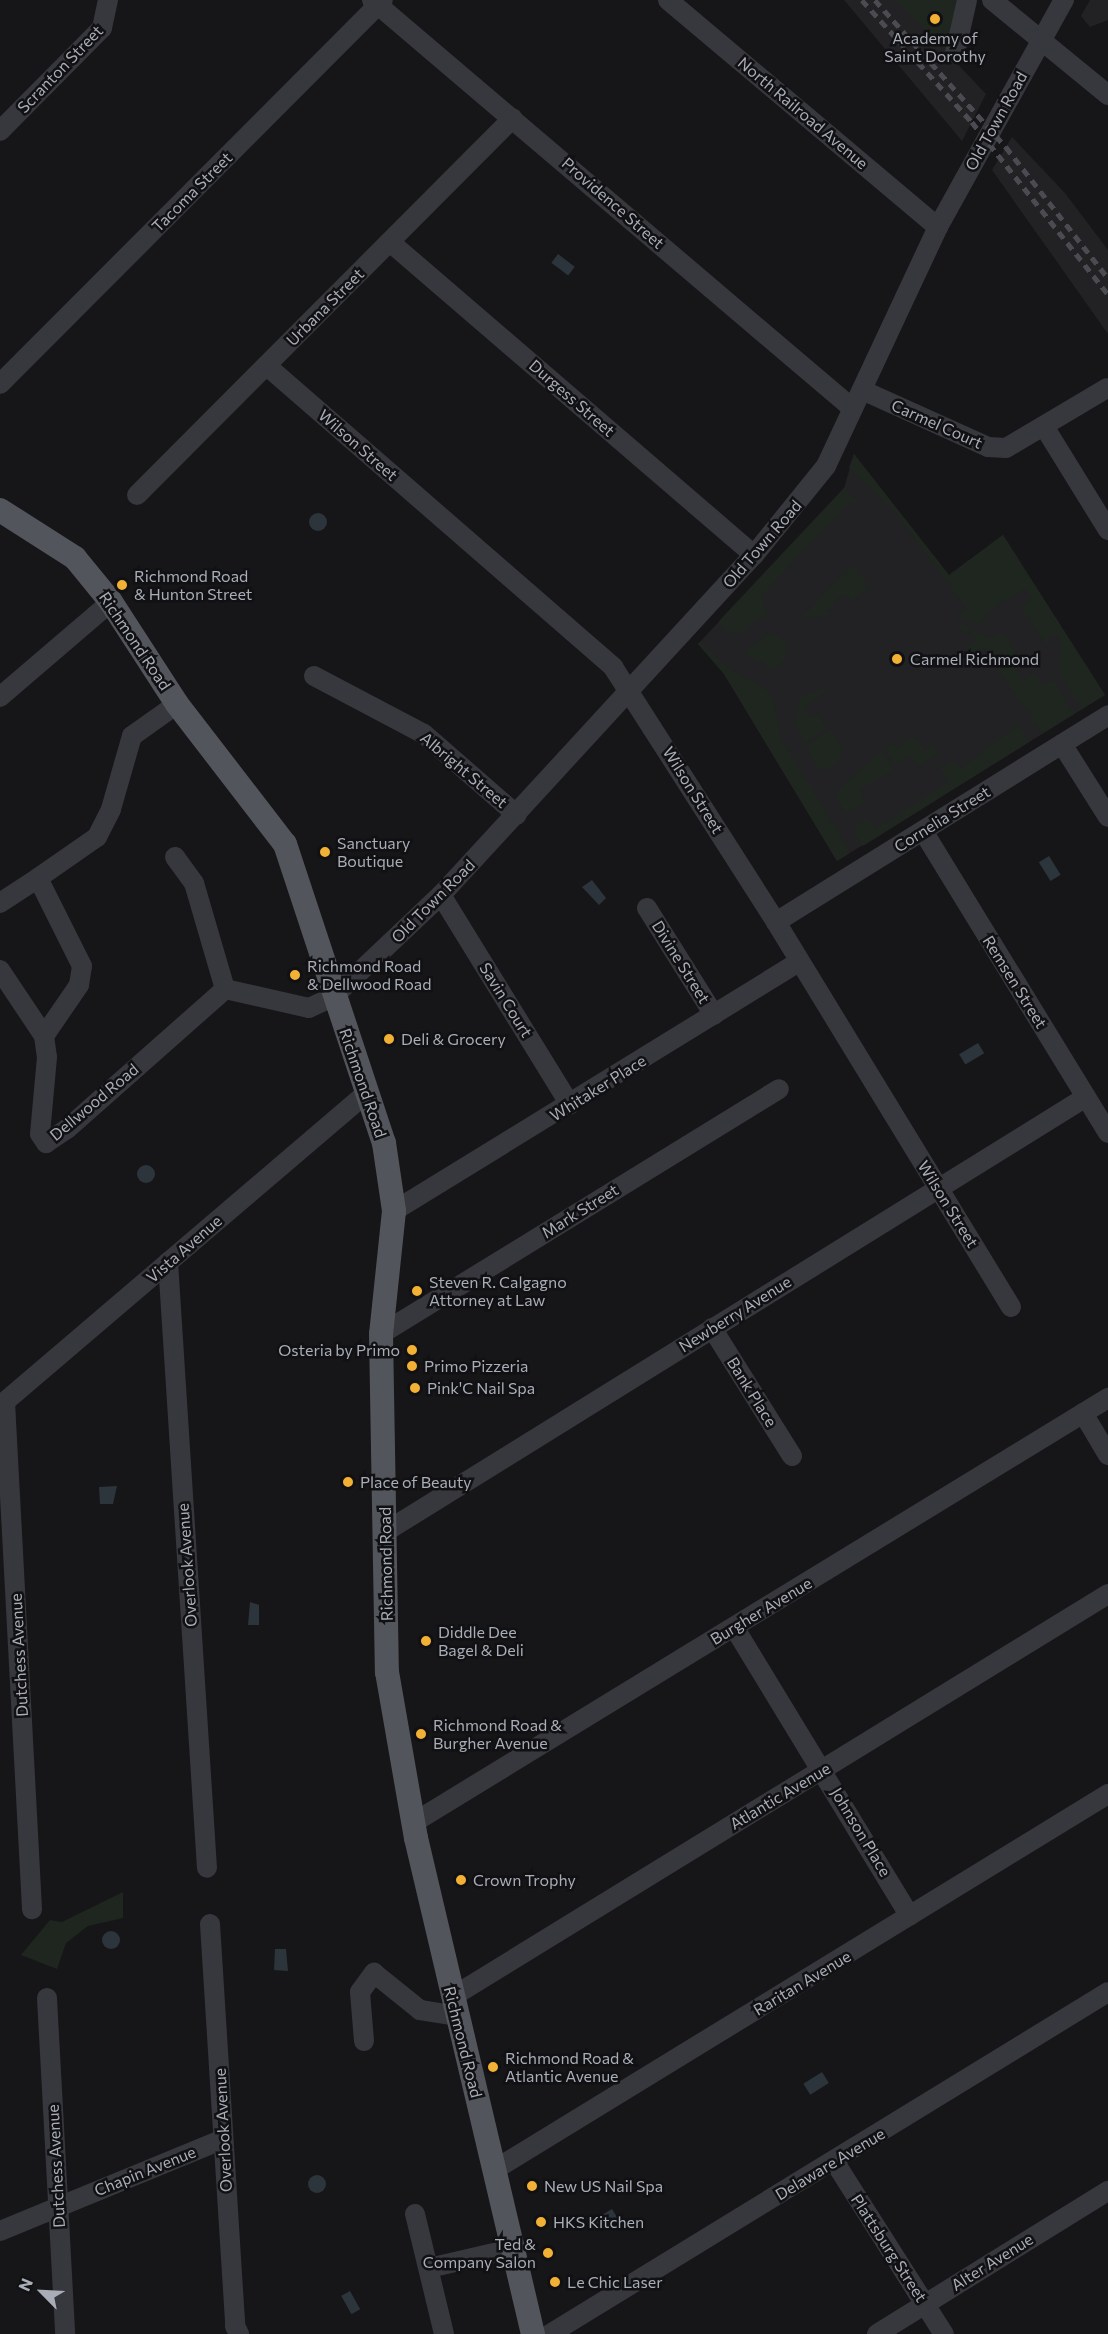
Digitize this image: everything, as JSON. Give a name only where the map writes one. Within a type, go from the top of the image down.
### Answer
[{"type":"main road","name":"Richmond Road","points":[[0,510],[75,558],[111,602],[177,704],[285,844],[333,997],[384,1143],[394,1211],[381,1334],[387,1672],[413,1823],[511,2249],[533,2334]]},
{"type":"street","name":"Scranton Street","points":[[0,131],[102,28],[108,0]]},
{"type":"street","name":"North Railroad Avenue","points":[[668,0],[938,227]]},
{"type":"street","points":[[955,53],[967,0]]},
{"type":"street","points":[[992,0],[1108,95]]},
{"type":"street","name":"Old Town Road","points":[[333,997],[441,895],[516,815],[754,555],[826,465],[938,227],[1064,0]]},
{"type":"street","name":"Providence Street","points":[[378,2],[853,409]]},
{"type":"street","name":"Tacoma Street","points":[[0,384],[378,2]]},
{"type":"street","name":"Urbana Street","points":[[137,495],[513,118]]},
{"type":"street","name":"Durgess Street","points":[[390,242],[754,555]]},
{"type":"street","name":"Wilson Street","points":[[267,366],[613,666],[631,690],[776,922],[1011,1307]]},
{"type":"street","name":"Carmel Court","points":[[862,390],[988,447],[1012,447],[1107,388]]},
{"type":"street","points":[[1045,428],[1106,522]]},
{"type":"street","points":[[0,697],[111,602]]},
{"type":"street","name":"Albright Street","points":[[314,676],[424,734],[516,815]]},
{"type":"street","points":[[0,903],[97,837],[111,809],[132,736],[177,704]]},
{"type":"street","name":"Cornelia Street","points":[[776,922],[1108,715]]},
{"type":"street","points":[[1062,744],[1108,817]]},
{"type":"street","name":"Remsen Street","points":[[922,831],[1108,1133]]},
{"type":"street","points":[[175,857],[194,883],[225,989],[309,1008],[333,997]]},
{"type":"street","points":[[0,970],[44,1036],[79,985],[82,966],[38,878]]},
{"type":"street","name":"Savin Court","points":[[441,895],[570,1105]]},
{"type":"street","name":"Divine Street","points":[[647,908],[714,1015]]},
{"type":"street","name":"Whitaker Place","points":[[394,1211],[570,1105],[799,962]]},
{"type":"street","name":"Dellwood Road","points":[[44,1036],[47,1057],[40,1134],[46,1143],[67,1129],[225,989]]},
{"type":"street","name":"Mark Street","points":[[381,1334],[779,1089]]},
{"type":"street","name":"Vista Avenue","points":[[3,1404],[367,1092]]},
{"type":"street","name":"Newberry Avenue","points":[[385,1532],[938,1186],[1086,1098]]},
{"type":"street","name":"Overlook Avenue","points":[[168,1262],[207,1868]]},
{"type":"street","name":"Bank Place","points":[[712,1328],[792,1456]]},
{"type":"street","name":"Burgher Avenue","points":[[413,1823],[1108,1398]]},
{"type":"street","name":"Dutchess Avenue","points":[[3,1404],[32,1909]]},
{"type":"street","points":[[1083,1413],[1108,1455]]},
{"type":"street","name":"Atlantic Avenue","points":[[455,2007],[824,1770],[1108,1594]]},
{"type":"street","name":"Johnson Place","points":[[734,1627],[824,1770],[910,1916]]},
{"type":"street","name":"Raritan Avenue","points":[[494,2170],[1108,1794]]},
{"type":"street","name":"Overlook Avenue","points":[[210,1924],[235,2326],[239,2334]]},
{"type":"street","points":[[364,2041],[360,1992],[374,1973],[420,2010],[455,2007]]},
{"type":"street","name":"Delaware Avenue","points":[[550,2334],[1108,1992]]},
{"type":"street","name":"Dutchess Avenue","points":[[47,1998],[65,2334]]},
{"type":"street","name":"Chapin Avenue","points":[[0,2231],[224,2139]]},
{"type":"street","name":"Plattsburg Street","points":[[834,2161],[944,2334]]},
{"type":"street","name":"Alter Avenue","points":[[877,2334],[1108,2191]]},
{"type":"street","points":[[415,2214],[444,2334]]},
{"type":"street","points":[[429,2268],[511,2249]]},
{"type":"shaded area","points":[[844,0],[961,0],[947,53],[986,94],[962,141]]},
{"type":"shaded area","name":"Academy of Saint Dorothy","points":[[896,0],[961,0],[947,53],[928,32]]},
{"type":"shaded area","points":[[1090,0],[1108,0],[1108,20],[1090,27],[1081,16]]},
{"type":"shaded area","points":[[1012,137],[1065,193],[1108,250],[1108,334],[992,170]]},
{"type":"shaded area","points":[[558,254],[575,267],[568,275],[551,263]]},
{"type":"shaded area","name":"Carmel Richmond","points":[[854,454],[949,575],[1003,535],[1105,695],[837,861],[724,674],[698,644],[844,488]]},
{"type":"shaded area","points":[[854,454],[949,575],[1003,535],[1105,695],[1082,709],[1059,674],[1060,635],[1048,635],[1048,647],[1021,606],[1032,599],[1025,588],[986,613],[988,616],[979,623],[956,618],[967,609],[896,513],[849,468]]},
{"type":"shaded area","points":[[844,488],[863,508],[850,501],[764,593],[761,598],[768,613],[740,633],[725,632],[719,621]]},
{"type":"shaded area","points":[[318,513],[324,516],[327,522],[324,528],[318,531],[312,528],[309,522],[312,516]]},
{"type":"shaded area","points":[[852,565],[869,588],[851,601],[845,594],[836,600],[828,611],[831,615],[801,618]]},
{"type":"shaded area","points":[[955,621],[990,639],[1004,634],[1016,653],[1013,663],[1023,681],[1035,674],[1042,686],[1053,679],[1074,714],[1043,733],[983,647],[971,654],[967,648],[977,640],[970,630],[964,633]]},
{"type":"shaded area","points":[[768,635],[778,636],[787,645],[784,661],[774,669],[745,654],[750,646]]},
{"type":"shaded area","points":[[700,642],[730,669],[771,693],[781,739],[847,847],[847,855],[837,861],[724,674],[698,644]]},
{"type":"shaded area","points":[[829,688],[804,708],[811,718],[817,714],[826,727],[805,743],[796,724],[799,700],[803,695]]},
{"type":"shaded area","points":[[1019,725],[1029,742],[863,846],[854,832],[857,824],[867,819],[876,828],[948,783],[935,759],[943,766],[954,761],[960,769]]},
{"type":"shaded area","points":[[831,729],[843,751],[838,763],[825,770],[818,769],[807,746]]},
{"type":"shaded area","points":[[914,735],[925,750],[935,744],[937,754],[919,766],[908,756],[895,764],[886,752],[887,747],[893,743],[897,748]]},
{"type":"shaded area","points":[[881,752],[894,769],[860,790],[864,803],[846,813],[836,798],[839,789]]},
{"type":"shaded area","points":[[1049,856],[1061,875],[1050,881],[1039,862]]},
{"type":"shaded area","points":[[592,880],[606,898],[599,905],[582,887]]},
{"type":"shaded area","points":[[978,1043],[984,1053],[965,1065],[959,1054]]},
{"type":"shaded area","points":[[146,1165],[152,1168],[155,1174],[152,1180],[146,1183],[140,1180],[137,1174],[140,1168]]},
{"type":"shaded area","points":[[117,1486],[113,1504],[100,1504],[99,1487]]},
{"type":"shaded area","points":[[250,1602],[259,1605],[259,1625],[248,1625]]},
{"type":"shaded area","points":[[123,1892],[123,1918],[88,1926],[66,1943],[57,1969],[21,1955],[50,1920],[62,1922]]},
{"type":"shaded area","points":[[107,1931],[115,1931],[120,1936],[118,1947],[107,1949],[102,1944],[102,1936]]},
{"type":"shaded area","points":[[275,1949],[286,1949],[288,1971],[274,1970]]},
{"type":"shaded area","points":[[822,2072],[829,2083],[810,2095],[803,2084]]},
{"type":"shaded area","points":[[317,2175],[323,2178],[326,2184],[323,2190],[317,2193],[311,2190],[308,2184],[311,2178]]},
{"type":"shaded area","points":[[612,2209],[618,2219],[599,2231],[593,2220]]},
{"type":"shaded area","points":[[350,2291],[360,2309],[351,2314],[341,2296]]},
{"type":"railway","points":[[862,0],[972,122],[1108,294]]},
{"type":"railway","points":[[875,0],[1006,147],[1108,278]]},
{"type":"place","name":"Academy of Saint Dorothy","points":[[935,19]]},
{"type":"place","name":"Richmond Road & Hunton Street","points":[[122,585]]},
{"type":"place","name":"Carmel Richmond","points":[[897,659]]},
{"type":"place","name":"Sanctuary Boutique","points":[[325,852]]},
{"type":"place","name":"Richmond Road & Dellwood Road","points":[[295,975]]},
{"type":"place","name":"Deli & Grocery","points":[[389,1039]]},
{"type":"place","name":"Steven R. Calgagno Attorney at Law","points":[[417,1291]]},
{"type":"place","name":"Osteria by Primo","points":[[412,1350]]},
{"type":"place","name":"Primo Pizzeria","points":[[412,1366]]},
{"type":"place","name":"Pink'C Nail Spa","points":[[415,1388]]},
{"type":"place","name":"Place of Beauty","points":[[348,1482]]},
{"type":"place","name":"Diddle Dee Bagel & Deli","points":[[426,1641]]},
{"type":"place","name":"Richmond Road & Burgher Avenue","points":[[421,1734]]},
{"type":"place","name":"Crown Trophy","points":[[461,1880]]},
{"type":"place","name":"Richmond Road & Atlantic Avenue","points":[[493,2067]]},
{"type":"place","name":"New US Nail Spa","points":[[532,2186]]},
{"type":"place","name":"HKS Kitchen","points":[[541,2222]]},
{"type":"place","name":"Ted & Company Salon","points":[[548,2253]]},
{"type":"place","name":"Le Chic Laser","points":[[555,2282]]}]
